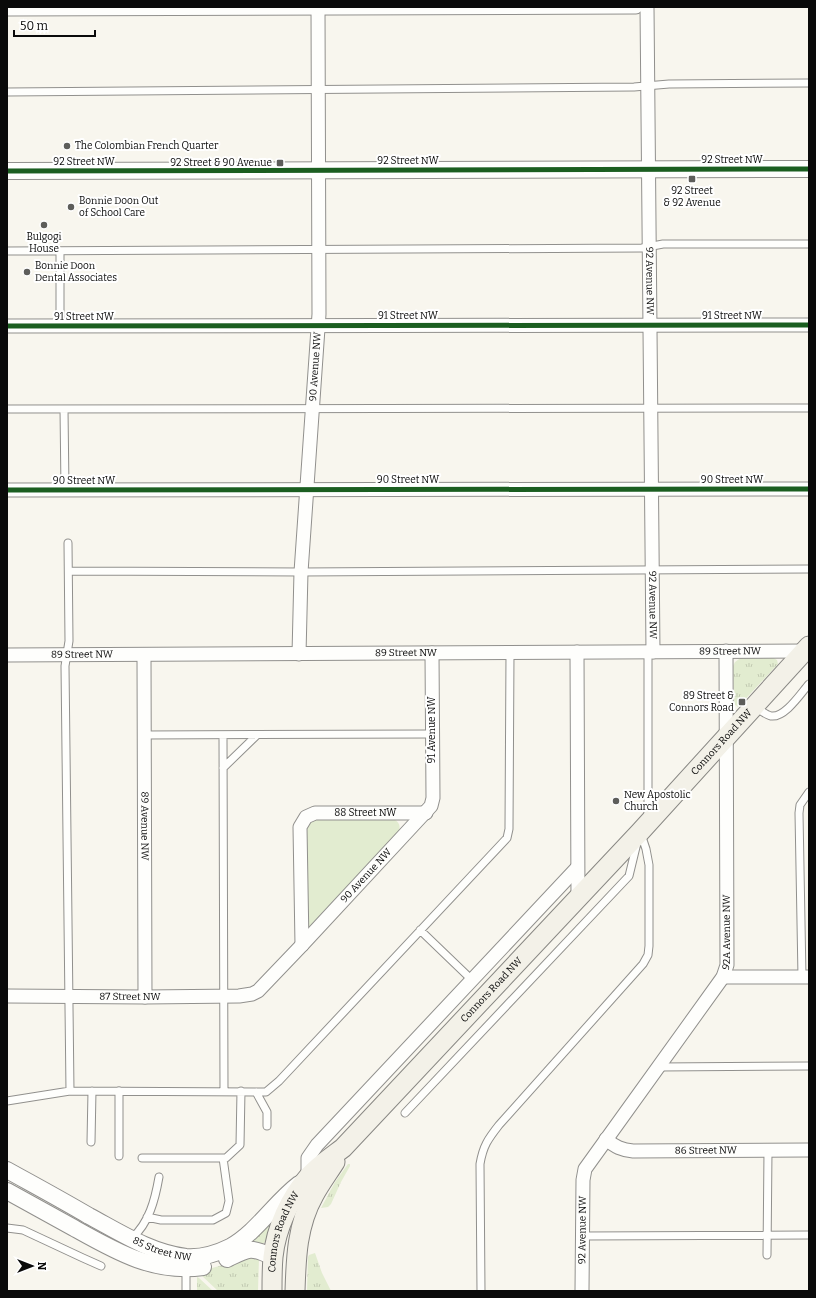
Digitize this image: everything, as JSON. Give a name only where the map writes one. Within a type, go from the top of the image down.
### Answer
[{"type":"main road","name":"Connors Road NW","points":[[275,1288],[273,1257],[281,1223],[294,1197],[308,1177],[343,1148],[644,827],[807,648]]},
{"type":"main road","name":"Connors Road NW","points":[[295,1291],[296,1259],[302,1226],[313,1196],[343,1148]]},
{"type":"main road","points":[[275,1288],[294,1197]]},
{"type":"street","points":[[7,9],[636,7]]},
{"type":"street","name":"92 Avenue NW","points":[[647,7],[653,569],[651,652]]},
{"type":"street","name":"90 Avenue NW","points":[[299,654],[301,572],[318,326],[318,8]]},
{"type":"street","name":"92 Street NW","points":[[7,171],[809,169]]},
{"type":"street","name":"91 Street NW","points":[[7,326],[809,325]]},
{"type":"street","name":"90 Street NW","points":[[7,490],[809,489]]},
{"type":"street","name":"89 Street NW","points":[[7,655],[651,652],[807,648]]},
{"type":"street","name":"92A Avenue NW","points":[[585,1169],[723,977],[727,965],[726,651]]},
{"type":"street","points":[[577,652],[578,898]]},
{"type":"street","name":"91 Avenue NW","points":[[428,810],[433,798],[432,653]]},
{"type":"street","name":"89 Avenue NW","points":[[144,655],[144,997]]},
{"type":"street","name":"90 Avenue NW","points":[[252,994],[258,991],[302,945],[428,810]]},
{"type":"street","name":"88 Street NW","points":[[302,945],[300,827],[306,817],[315,813],[428,810]]},
{"type":"street","name":"Connors Road NW","points":[[308,1177],[308,1158],[317,1145],[577,868]]},
{"type":"street","points":[[723,977],[806,977]]},
{"type":"street","name":"87 Street NW","points":[[7,996],[144,997],[224,996],[252,994]]},
{"type":"street","name":"86 Street NW","points":[[606,1139],[613,1146],[622,1150],[633,1151],[809,1150]]},
{"type":"street","name":"92 Avenue NW","points":[[582,1291],[583,1180],[585,1169]]},
{"type":"street","name":"85 Street NW","points":[[7,1170],[131,1239],[170,1254],[186,1262],[208,1266],[226,1260],[246,1249],[256,1249],[273,1257]]},
{"type":"street","name":"85 Street NW","points":[[7,1191],[129,1257],[159,1266],[186,1262],[225,1249],[240,1240],[255,1227],[286,1194],[308,1177]]},
{"type":"street","points":[[7,1203],[25,1201]]},
{"type":"lane","points":[[7,92],[634,87],[648,85],[809,83]]},
{"type":"lane","points":[[7,251],[642,248],[663,244],[809,244]]},
{"type":"lane","points":[[60,251],[60,326]]},
{"type":"lane","points":[[7,409],[809,408]]},
{"type":"lane","points":[[64,409],[65,490]]},
{"type":"lane","points":[[68,543],[69,641],[65,666],[70,1091]]},
{"type":"lane","points":[[69,571],[301,572],[809,569]]},
{"type":"lane","points":[[481,1291],[480,1164],[482,1151],[499,1125],[638,970],[648,955],[649,864],[644,827],[651,652]]},
{"type":"lane","points":[[7,1101],[70,1091],[266,1092],[279,1081],[507,838],[509,829],[510,653]]},
{"type":"lane","name":"Connors Road NW","points":[[754,706],[771,716],[777,715],[784,712],[796,701],[809,684]]},
{"type":"lane","points":[[223,768],[257,734]]},
{"type":"lane","points":[[144,735],[432,734]]},
{"type":"lane","points":[[223,735],[224,1091]]},
{"type":"lane","points":[[806,977],[799,813],[800,805],[809,792]]},
{"type":"lane","name":"Connors Road NW","points":[[405,1113],[629,876],[644,827]]},
{"type":"lane","points":[[420,930],[472,980]]},
{"type":"lane","points":[[658,1067],[809,1066]]},
{"type":"lane","points":[[92,1091],[92,1142]]},
{"type":"lane","points":[[119,1091],[119,1156]]},
{"type":"lane","points":[[142,1158],[226,1158],[240,1145],[240,1091]]},
{"type":"lane","points":[[256,1092],[267,1112],[267,1126]]},
{"type":"lane","points":[[767,1255],[768,1151]]},
{"type":"lane","points":[[147,1217],[161,1220],[214,1220],[226,1213],[229,1201],[223,1158]]},
{"type":"lane","points":[[131,1239],[138,1232],[156,1198],[159,1178]]},
{"type":"lane","points":[[7,1228],[23,1230],[101,1266]]},
{"type":"lane","points":[[583,1236],[809,1235]]},
{"type":"lane","points":[[186,1262],[186,1291]]},
{"type":"green space","points":[[742,657],[772,657],[777,660],[778,664],[738,707],[734,704],[733,666],[735,662]]},
{"type":"green space","points":[[315,818],[393,819],[398,823],[399,829],[398,833],[308,928],[307,829],[309,822]]},
{"type":"green space","points":[[348,1164],[350,1164],[350,1166],[331,1204],[328,1207],[321,1208],[335,1182]]},
{"type":"green space","points":[[277,1210],[269,1236],[264,1243],[245,1242]]},
{"type":"green space","points":[[247,1253],[259,1258],[258,1291],[218,1291],[200,1274],[201,1271],[223,1265]]},
{"type":"green space","points":[[315,1253],[322,1273],[331,1291],[307,1291],[308,1257],[309,1255]]},
{"type":"green space","points":[[197,1277],[199,1278],[213,1291],[197,1291]]},
{"type":"cycle path","points":[[7,171],[809,169]]},
{"type":"cycle path","points":[[7,326],[809,325]]},
{"type":"cycle path","points":[[7,490],[809,489]]},
{"type":"place","name":"The Colombian French Quarter","points":[[67,146]]},
{"type":"place","name":"92 Street & 90 Avenue","points":[[280,163]]},
{"type":"place","name":"92 Street & 92 Avenue","points":[[692,179]]},
{"type":"place","name":"Bonnie Doon Out of School Care","points":[[71,207]]},
{"type":"place","name":"Bulgogi House","points":[[44,225]]},
{"type":"place","name":"Bonnie Doon Dental Associates","points":[[27,272]]},
{"type":"place","name":"89 Street & Connors Road","points":[[742,702]]},
{"type":"place","name":"New Apostolic Church","points":[[616,801]]}]
